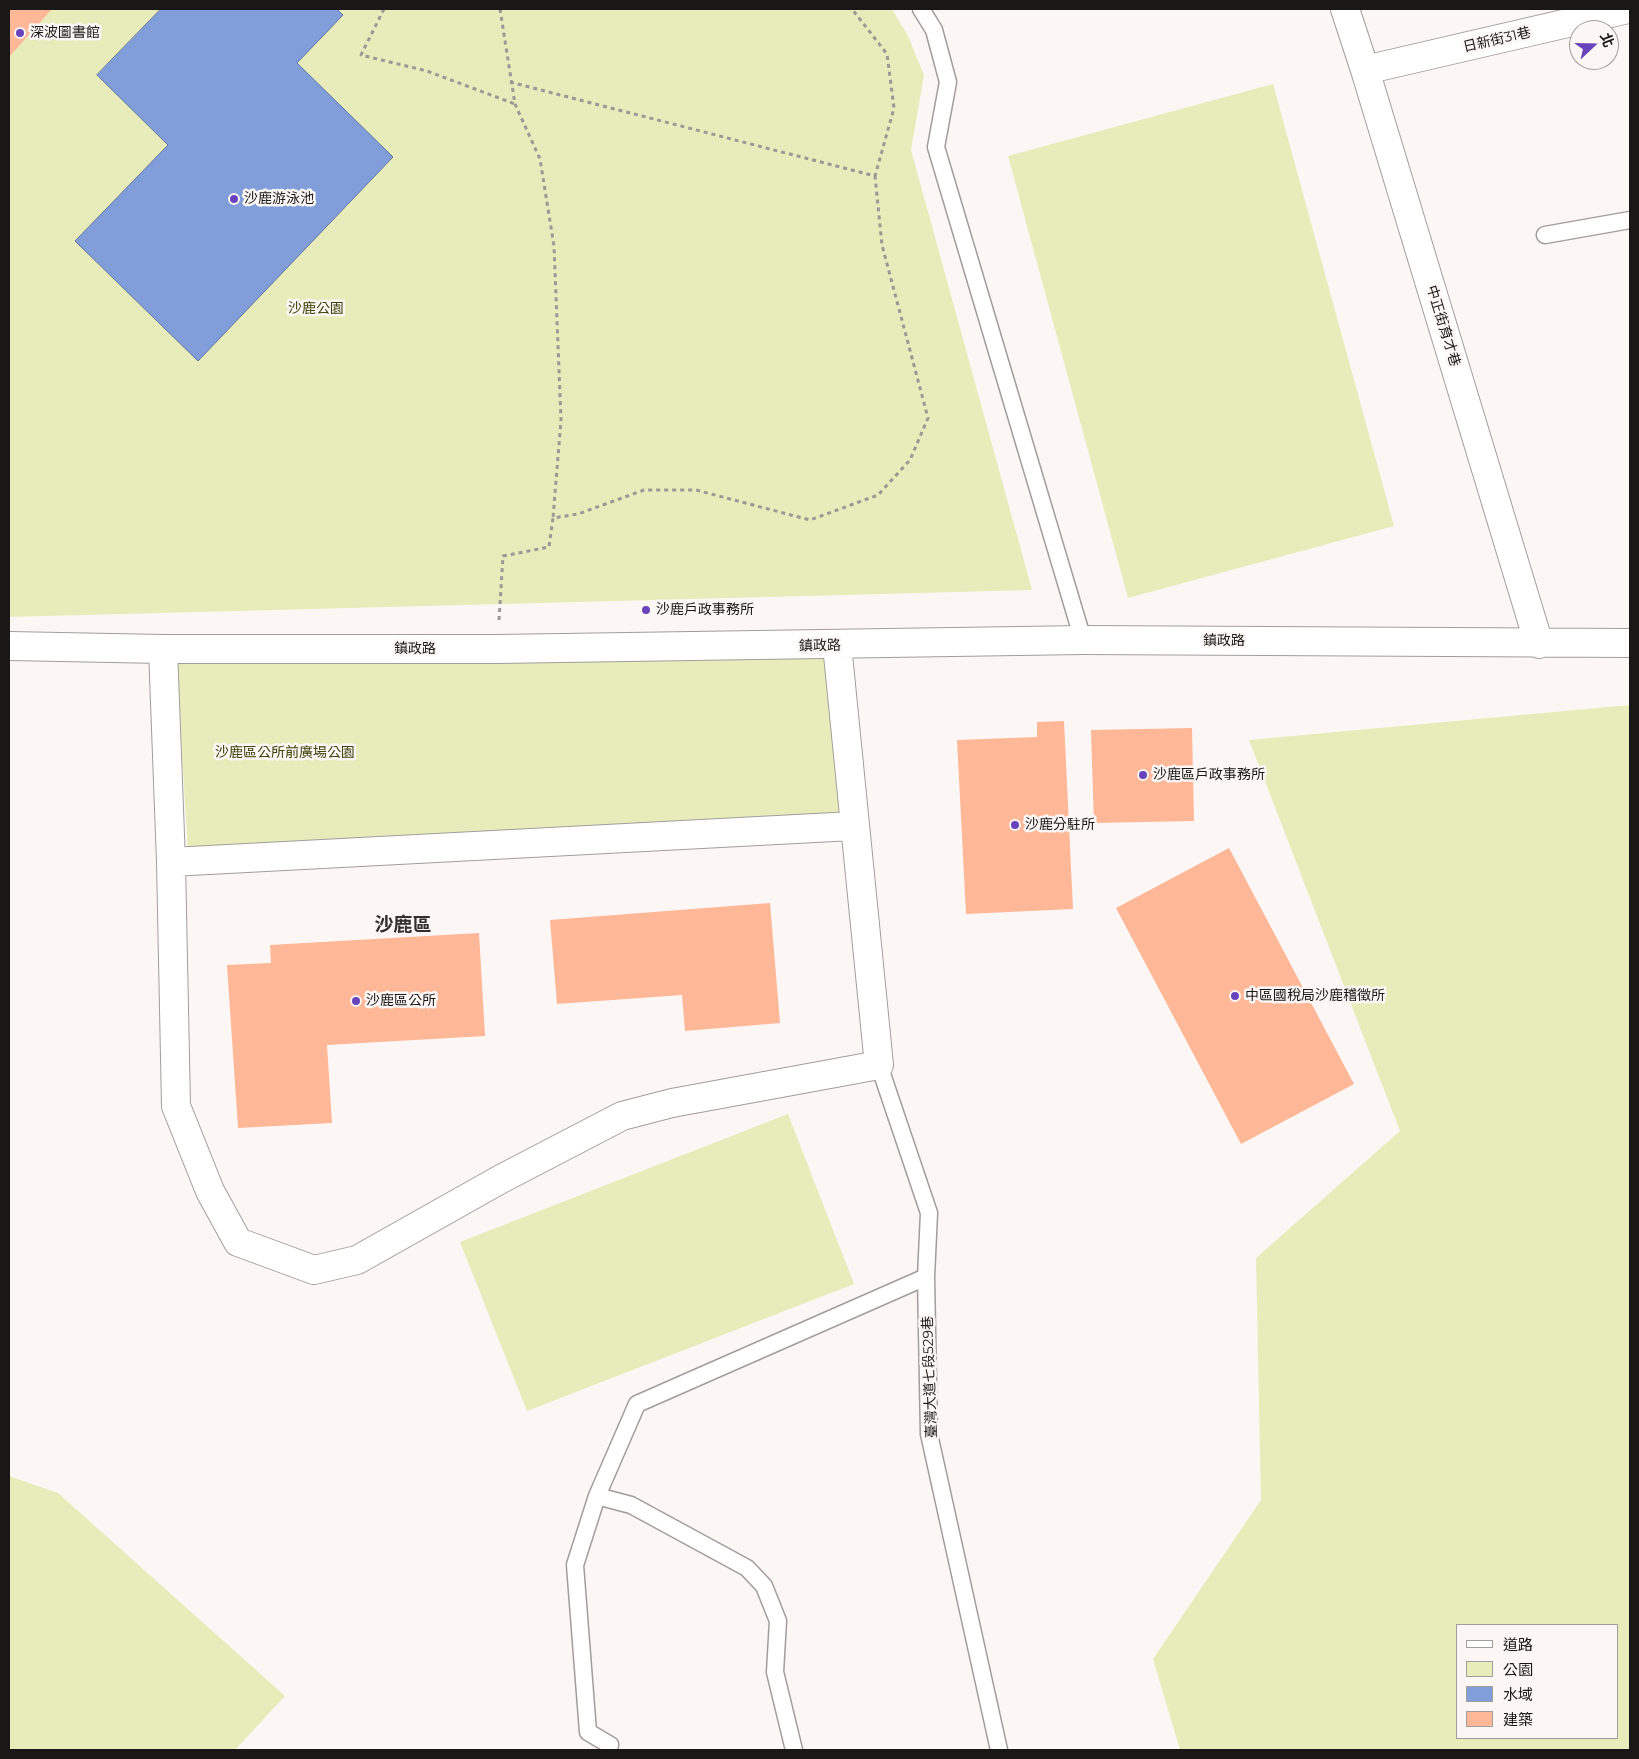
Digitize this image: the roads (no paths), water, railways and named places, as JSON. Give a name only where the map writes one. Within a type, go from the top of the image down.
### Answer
[{"type":"street","name":"中正街育才巷","points":[[1344,9],[1365,70],[1539,644]]},
{"type":"street","name":"日新街31巷","points":[[1365,70],[1628,9]]},
{"type":"street","name":"鎮政路","points":[[9,646],[163,649],[497,649],[1083,640],[1630,643]]},
{"type":"street","points":[[163,649],[171,862],[176,1106],[210,1191],[238,1242],[314,1270],[358,1260],[501,1180],[622,1116],[672,1102],[879,1065],[837,645]]},
{"type":"street","points":[[171,862],[854,826]]},
{"type":"lane","points":[[921,9],[934,30],[948,82],[936,147],[1083,640]]},
{"type":"lane","points":[[1545,235],[1630,220]]},
{"type":"lane","name":"臺灣大道七段529巷","points":[[879,1065],[929,1213],[926,1277],[929,1434],[999,1750]]},
{"type":"lane","points":[[609,1750],[610,1745],[588,1732],[575,1565],[596,1496],[637,1404],[926,1277]]},
{"type":"lane","points":[[596,1496],[631,1506],[747,1568],[764,1586],[778,1622],[774,1672],[794,1750]]},
{"type":"water","name":"沙鹿游泳池","points":[[161,9],[337,9],[343,15],[297,63],[393,157],[198,361],[75,241],[168,145],[97,75]]},
{"type":"place","name":"深波圖書館","points":[[20,33]]},
{"type":"place","name":"沙鹿游泳池","points":[[234,199]]},
{"type":"place","name":"沙鹿戶政事務所","points":[[646,610]]},
{"type":"place","name":"沙鹿區戶政事務所","points":[[1143,775]]},
{"type":"place","name":"沙鹿分駐所","points":[[1015,825]]},
{"type":"place","name":"中區國稅局沙鹿稽徵所","points":[[1235,996]]},
{"type":"place","name":"沙鹿區公所","points":[[356,1001]]},
{"type":"district","name":"沙鹿區","points":[[403,925]]},
{"type":"park label","name":"沙鹿公園","points":[[316,309]]},
{"type":"park label","name":"沙鹿區公所前廣場公園","points":[[285,753]]}]
